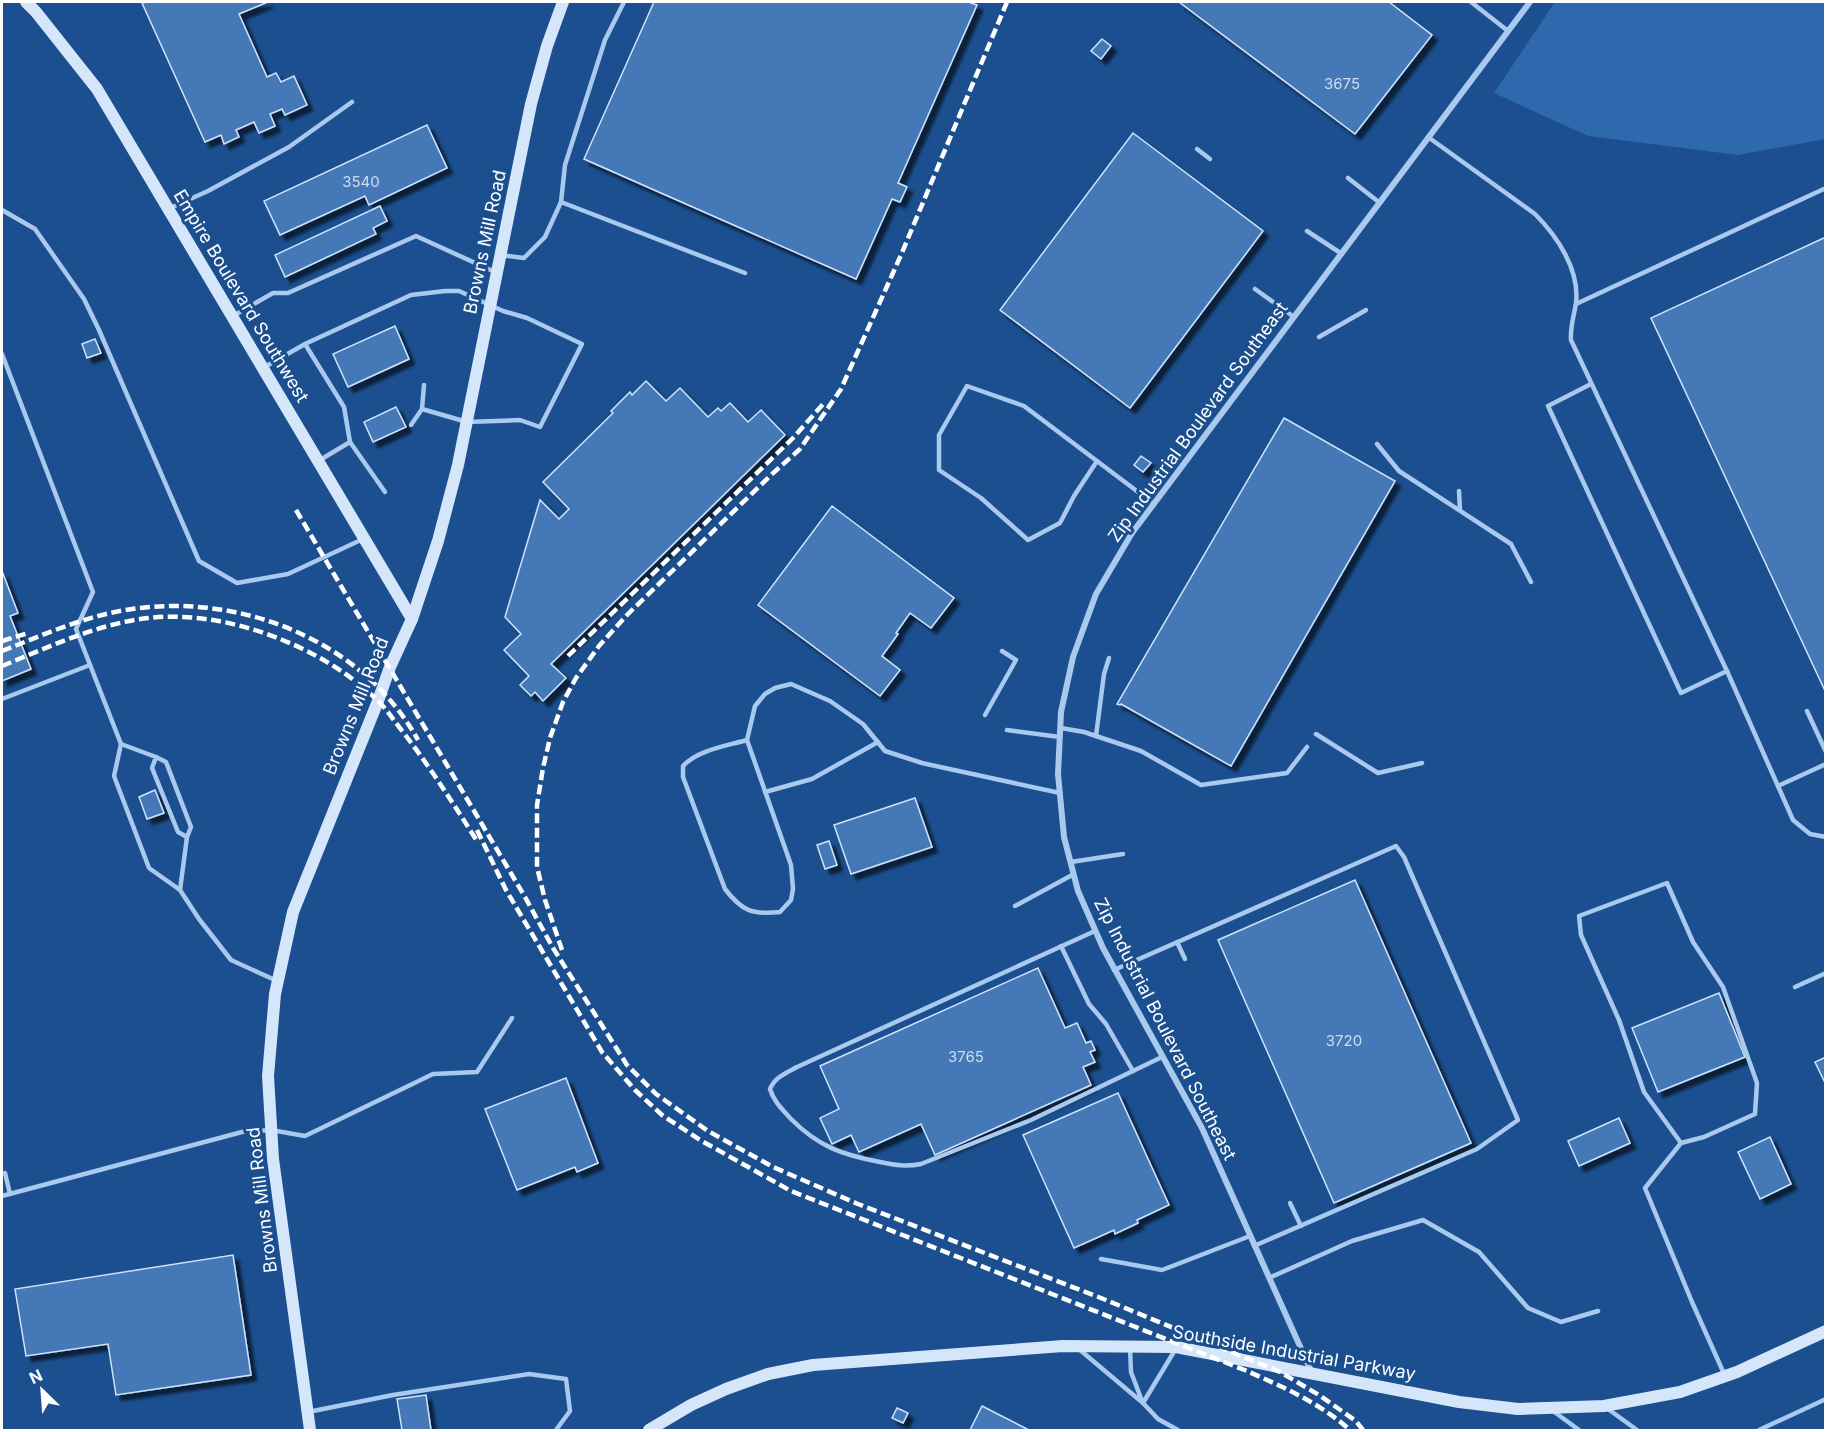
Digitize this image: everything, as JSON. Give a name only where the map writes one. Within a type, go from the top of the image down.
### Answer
[{"type":"street","name":"Empire Boulevard Southwest","points":[[26,2],[97,88],[411,619]]},
{"type":"street","name":"Browns Mill Road","points":[[310,1431],[273,1159],[268,1076],[275,994],[293,912],[411,619],[438,542],[458,465],[531,104],[547,46],[563,2]]},
{"type":"street","name":"Zip Industrial Boulevard Southeast","points":[[1312,1373],[1202,1128],[1114,970],[1078,891],[1064,837],[1058,774],[1061,712],[1072,657],[1096,594],[1132,533],[1530,2]]},
{"type":"street","name":"Southside Industrial Parkway","points":[[649,1431],[691,1405],[726,1389],[768,1374],[802,1367],[1076,1346],[1176,1347],[1459,1402],[1518,1409],[1604,1406],[1680,1392],[1725,1376],[1826,1331]]},
{"type":"lane","points":[[501,255],[524,258],[545,237],[561,202],[565,165],[605,40],[624,2]]},
{"type":"lane","points":[[1471,2],[1508,31]]},
{"type":"lane","points":[[168,209],[208,191],[289,147],[352,102]]},
{"type":"lane","points":[[1428,137],[1535,214],[1549,228],[1571,270],[1576,289],[1571,340],[1727,671],[1793,820],[1810,834],[1826,837]]},
{"type":"lane","points":[[1197,149],[1210,159]]},
{"type":"lane","points":[[1348,178],[1380,203]]},
{"type":"lane","points":[[1576,304],[1826,188]]},
{"type":"lane","points":[[561,202],[745,273]]},
{"type":"lane","points":[[2,210],[35,228],[84,299],[199,561],[237,583],[288,574],[364,539]]},
{"type":"lane","points":[[1307,231],[1342,254]]},
{"type":"lane","points":[[233,316],[273,293],[288,293],[416,236],[497,273]]},
{"type":"lane","points":[[1255,289],[1294,317]]},
{"type":"lane","points":[[263,368],[305,344],[411,295],[459,291],[503,311],[527,318],[582,344],[540,427],[520,420],[467,422],[422,409]]},
{"type":"lane","points":[[1319,337],[1366,310]]},
{"type":"lane","points":[[305,344],[344,407],[350,442],[385,492]]},
{"type":"lane","points":[[2,354],[93,592],[76,629],[121,744],[114,776],[149,868],[180,890],[199,920],[231,960],[278,981]]},
{"type":"lane","points":[[1592,384],[1548,406],[1681,693],[1727,671]]},
{"type":"lane","points":[[411,425],[422,409],[424,385]]},
{"type":"lane","points":[[1097,461],[1074,496],[1060,523],[1028,540],[981,498],[939,470],[939,435],[967,386],[1024,406],[1097,461],[1154,504]]},
{"type":"lane","points":[[318,461],[350,442]]},
{"type":"lane","points":[[1377,444],[1399,471],[1511,544],[1531,582]]},
{"type":"lane","points":[[1459,491],[1460,510]]},
{"type":"lane","points":[[985,715],[1016,660],[1002,651]]},
{"type":"lane","points":[[1096,736],[1104,674],[1109,658]]},
{"type":"lane","points":[[2,699],[90,665]]},
{"type":"lane","points":[[747,740],[690,759],[683,766],[683,777],[725,889],[744,909],[760,914],[780,912],[791,900],[793,888],[791,865],[747,740],[755,706],[765,694],[775,687],[791,684],[830,701],[863,724],[885,751],[922,763],[1060,793]]},
{"type":"lane","points":[[1807,711],[1826,752]]},
{"type":"lane","points":[[1060,728],[1096,736],[1141,751],[1201,785],[1287,773],[1307,747]]},
{"type":"lane","points":[[1007,730],[1060,737]]},
{"type":"lane","points":[[1316,734],[1378,773],[1422,763]]},
{"type":"lane","points":[[765,792],[812,779],[878,742]]},
{"type":"lane","points":[[121,744],[166,762],[191,827],[187,837],[180,890]]},
{"type":"lane","points":[[156,757],[152,768],[178,832],[187,837]]},
{"type":"lane","points":[[1778,786],[1826,764]]},
{"type":"lane","points":[[1114,970],[1396,846],[1404,857],[1518,1120],[1477,1149],[1254,1246]]},
{"type":"lane","points":[[1071,862],[1123,854]]},
{"type":"lane","points":[[1015,906],[1074,874]]},
{"type":"lane","points":[[1681,1143],[1644,1092],[1618,1020],[1581,935],[1580,916],[1666,883],[1693,942],[1723,987],[1756,1083],[1755,1114],[1704,1137],[1681,1143],[1646,1188],[1725,1376]]},
{"type":"lane","points":[[1095,931],[797,1067],[775,1080],[770,1089],[775,1102],[798,1126],[834,1151],[856,1158],[908,1167],[932,1160],[1065,1104],[1162,1057]]},
{"type":"lane","points":[[1177,942],[1185,959]]},
{"type":"lane","points":[[1061,946],[1089,1004],[1106,1023],[1133,1071]]},
{"type":"lane","points":[[1795,987],[1826,973]]},
{"type":"lane","points":[[2,1196],[242,1132],[271,1130],[305,1136],[433,1074],[477,1072],[512,1018]]},
{"type":"lane","points":[[5,1173],[10,1194]]},
{"type":"lane","points":[[1290,1203],[1301,1226]]},
{"type":"lane","points":[[1269,1278],[1352,1241],[1423,1220],[1479,1252],[1527,1308],[1561,1322],[1598,1311]]},
{"type":"lane","points":[[1101,1259],[1162,1269],[1250,1236]]},
{"type":"lane","points":[[1076,1346],[1143,1403],[1158,1419],[1178,1431]]},
{"type":"lane","points":[[1130,1347],[1131,1372],[1143,1403]]},
{"type":"lane","points":[[1143,1403],[1176,1347]]},
{"type":"lane","points":[[308,1412],[393,1395],[529,1374],[566,1379],[570,1411],[556,1431]]},
{"type":"lane","points":[[1759,1431],[1826,1399]]},
{"type":"lane","points":[[1604,1406],[1637,1431]]},
{"type":"lane","points":[[1549,1408],[1580,1431]]},
{"type":"shaded area","points":[[1555,2],[1825,2],[1825,139],[1738,155],[1588,136],[1494,93]]},
{"type":"building","points":[[268,2],[239,14],[267,77],[276,73],[281,82],[294,76],[307,105],[285,115],[282,109],[270,114],[275,126],[259,133],[254,122],[236,130],[239,137],[224,144],[221,135],[205,142],[142,3]]},
{"type":"building","points":[[654,2],[968,2],[977,5],[898,183],[907,187],[900,202],[892,199],[856,279],[584,159]]},
{"type":"building","points":[[1179,2],[1389,2],[1432,35],[1355,134]]},
{"type":"building","points":[[1102,39],[1111,46],[1101,59],[1091,51]]},
{"type":"building","points":[[427,125],[447,168],[369,205],[365,196],[280,235],[264,201]]},
{"type":"building","points":[[1133,133],[1263,231],[1130,408],[1000,310]]},
{"type":"building","points":[[380,206],[387,221],[373,228],[376,234],[285,277],[275,255]]},
{"type":"building","points":[[1826,237],[1826,693],[1651,318]]},
{"type":"building","points":[[395,326],[409,359],[348,387],[333,354]]},
{"type":"building","points":[[95,339],[101,353],[87,358],[82,344]]},
{"type":"building","points":[[646,381],[666,401],[680,388],[708,417],[718,408],[721,411],[730,403],[748,422],[761,410],[785,435],[551,664],[566,678],[543,701],[535,692],[531,696],[520,685],[529,676],[504,650],[521,634],[505,617],[540,500],[559,519],[569,509],[543,482],[613,413],[611,411],[630,392],[632,395]]},
{"type":"building","points":[[396,407],[406,427],[373,442],[364,422]]},
{"type":"building","points":[[1284,418],[1395,481],[1231,766],[1121,704],[1117,704]]},
{"type":"building","points":[[1141,456],[1151,463],[1143,472],[1134,465]]},
{"type":"building","points":[[832,506],[954,598],[931,628],[910,613],[882,656],[900,670],[880,696],[758,605]]},
{"type":"building","points":[[2,571],[18,613],[10,616],[31,669],[2,681]]},
{"type":"building","points":[[155,790],[164,813],[147,819],[139,797]]},
{"type":"building","points":[[915,798],[932,847],[851,874],[834,825]]},
{"type":"building","points":[[829,841],[837,865],[825,869],[817,845]]},
{"type":"building","points":[[1355,880],[1471,1143],[1334,1203],[1218,940]]},
{"type":"building","points":[[1038,968],[1065,1028],[1077,1023],[1086,1043],[1091,1041],[1095,1050],[1090,1052],[1095,1062],[1083,1067],[1091,1085],[935,1155],[921,1124],[859,1152],[851,1135],[832,1144],[820,1118],[839,1109],[820,1066]]},
{"type":"building","points":[[1719,993],[1745,1057],[1658,1092],[1632,1028]]},
{"type":"building","points":[[1826,1057],[1826,1085],[1815,1062]]},
{"type":"building","points":[[566,1078],[598,1163],[577,1172],[575,1167],[517,1190],[485,1109]]},
{"type":"building","points":[[1118,1093],[1169,1205],[1137,1220],[1138,1223],[1115,1234],[1114,1230],[1074,1248],[1023,1135]]},
{"type":"building","points":[[1619,1118],[1630,1143],[1579,1166],[1568,1141]]},
{"type":"building","points":[[1770,1137],[1791,1184],[1760,1199],[1738,1152]]},
{"type":"building","points":[[233,1255],[251,1375],[116,1395],[108,1344],[26,1356],[15,1289]]},
{"type":"building","points":[[426,1395],[431,1430],[402,1430],[397,1399]]},
{"type":"building","points":[[982,1406],[1027,1429],[970,1430]]},
{"type":"building","points":[[897,1408],[908,1413],[903,1423],[892,1418]]},
{"type":"railway","points":[[562,950],[545,900],[537,867],[537,805],[550,738],[563,702],[576,678],[599,646],[627,615],[800,449],[841,389],[901,255],[1007,2]]},
{"type":"railway","points":[[568,656],[793,438],[824,403]]},
{"type":"railway","points":[[296,510],[553,948],[627,1065],[656,1094],[708,1131],[773,1167],[858,1204],[1101,1298],[1280,1372],[1319,1395],[1356,1421],[1363,1430]]},
{"type":"railway","points":[[2,651],[82,621],[132,609],[174,606],[215,609],[256,617],[296,631],[332,651],[366,676],[394,705],[418,740]]},
{"type":"railway","points":[[2,666],[110,625],[148,618],[209,619],[271,635],[329,663],[355,681],[381,704],[423,758],[477,841]]},
{"type":"railway","points":[[2,641],[28,633]]},
{"type":"railway","points":[[477,830],[506,890],[602,1052],[635,1090],[662,1115],[700,1140],[791,1191],[1247,1371],[1314,1404],[1350,1430]]}]
